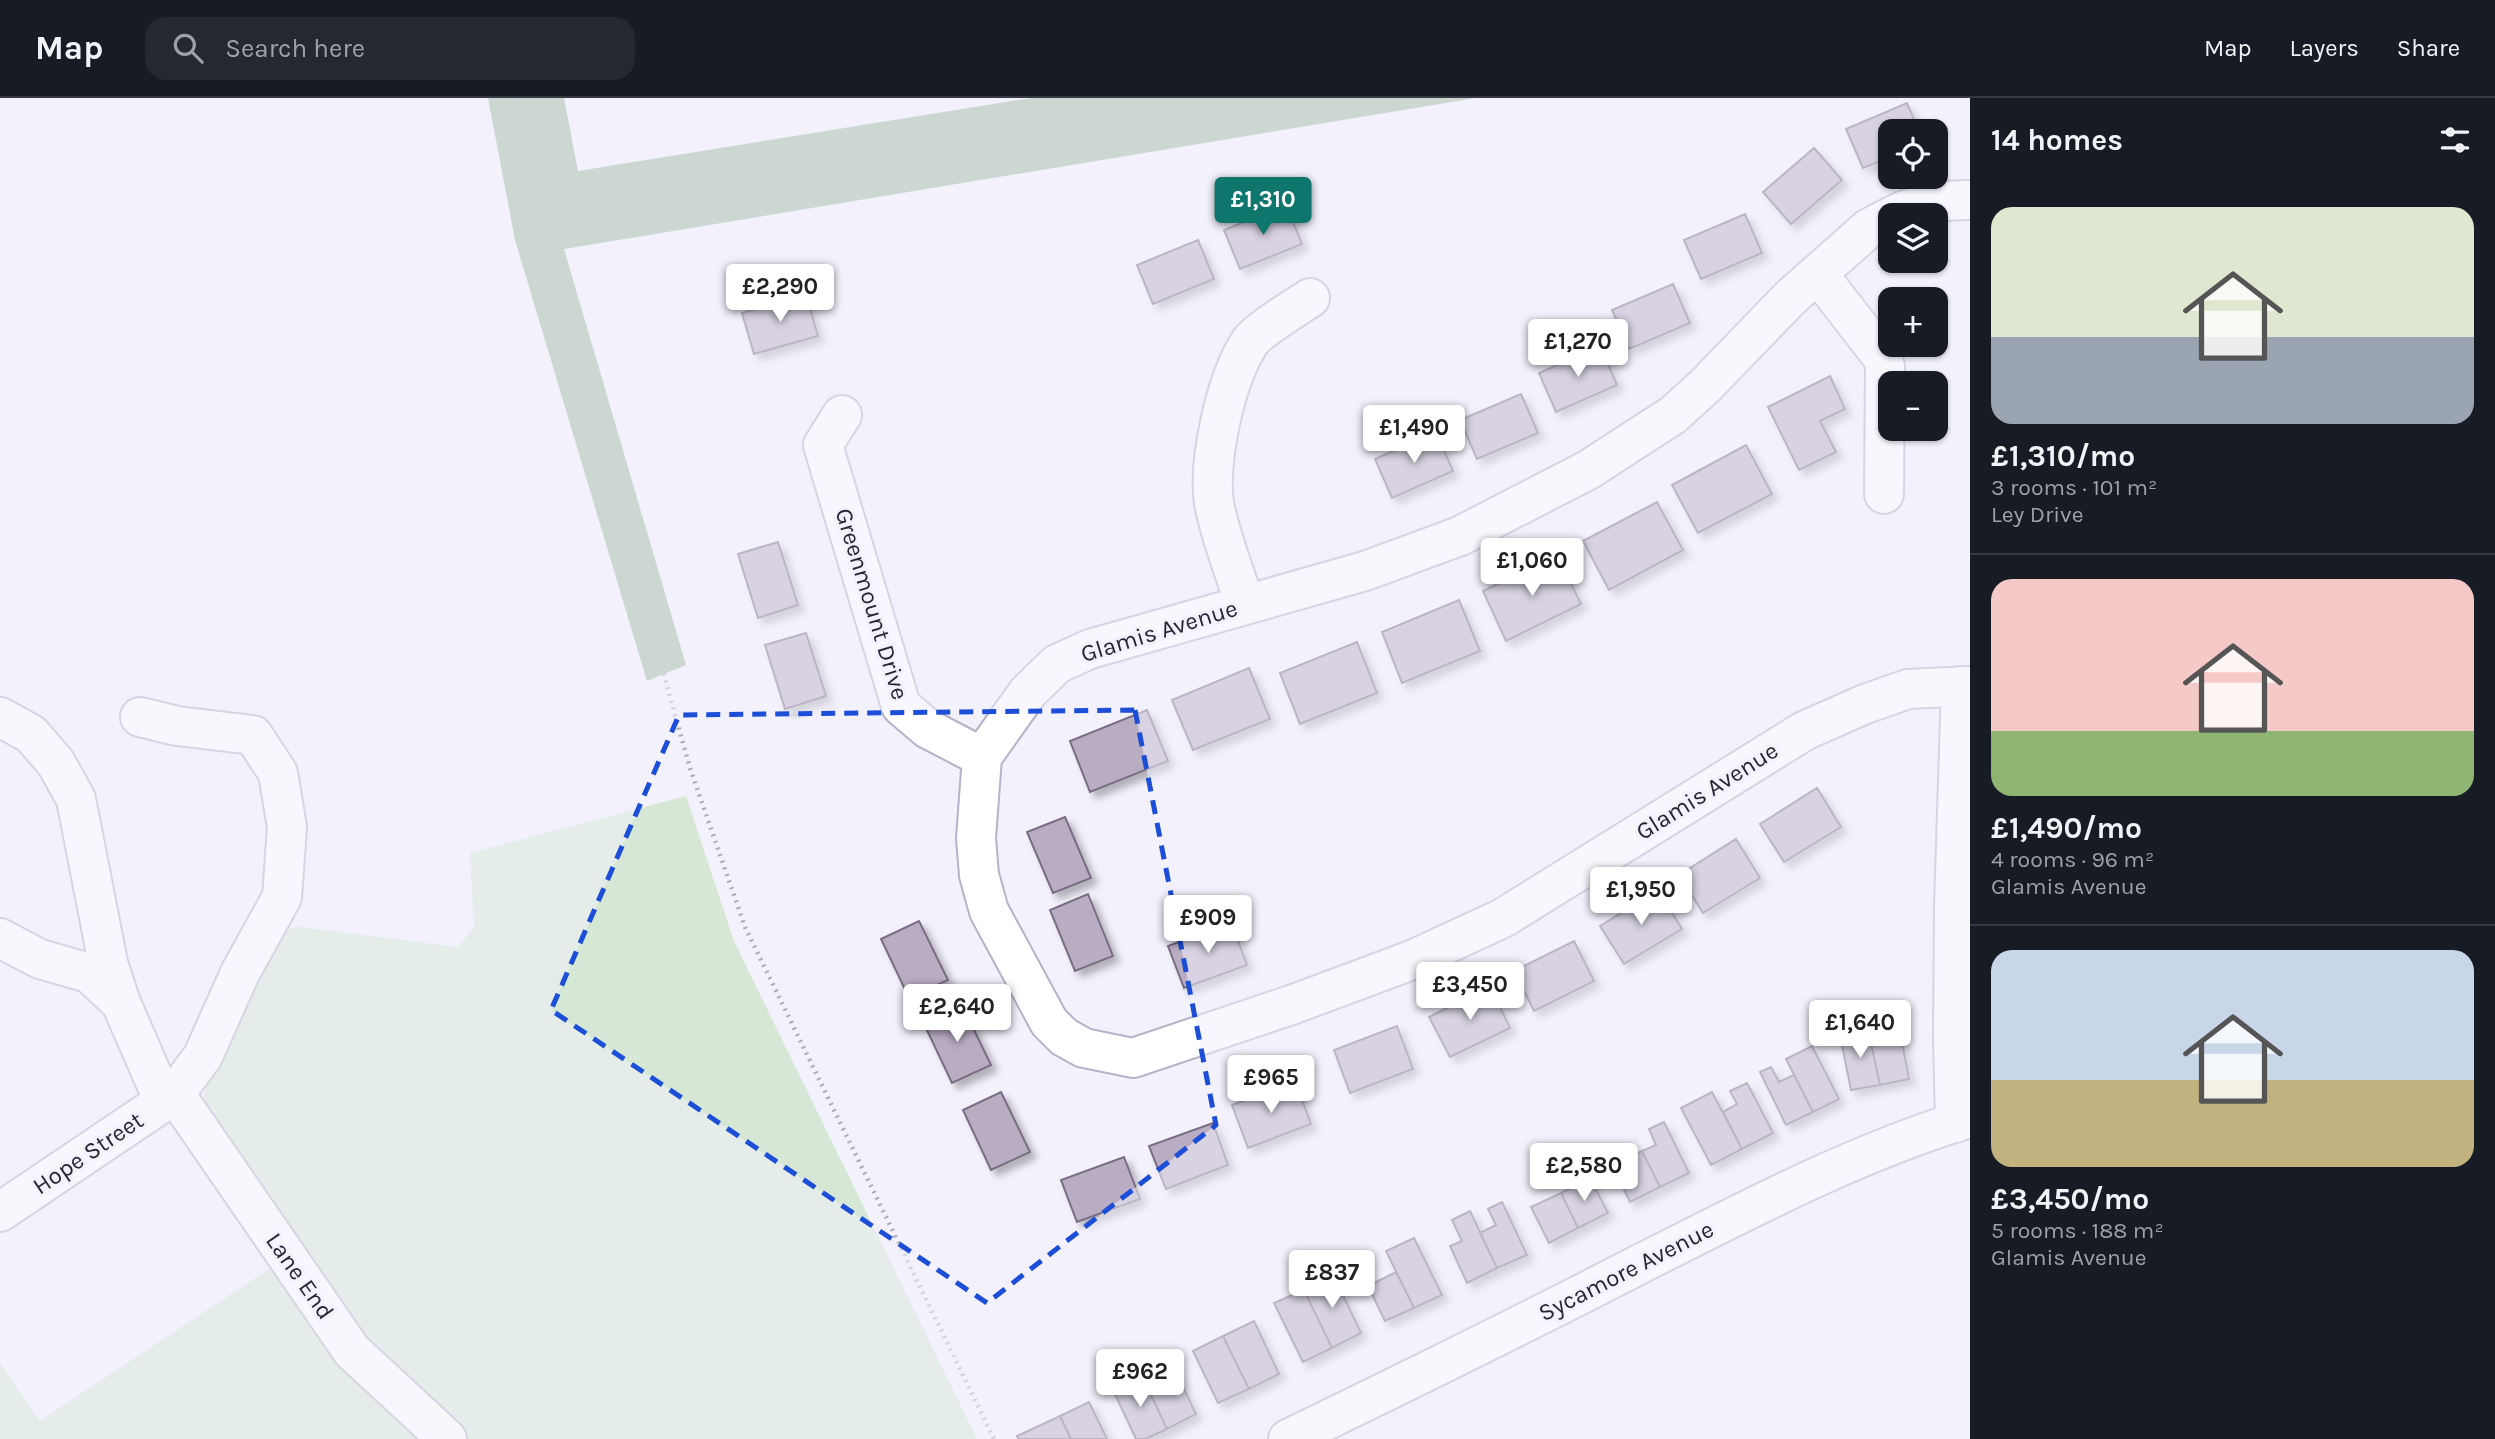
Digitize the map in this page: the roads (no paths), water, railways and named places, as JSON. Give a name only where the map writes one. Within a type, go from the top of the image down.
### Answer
[{"type":"street","name":"Glamis Avenue","points":[[1931,203],[1942,200],[1970,200]]},
{"type":"street","name":"Glamis Avenue","points":[[1878,223],[1869,228],[1790,298],[1706,386],[1673,415],[1588,470],[1460,536],[1365,571],[1090,649],[1057,664],[1028,692],[982,757],[976,838],[979,875],[989,911],[1049,1022],[1064,1037],[1084,1048],[1133,1058],[1294,1004],[1412,960],[1503,918],[1804,731],[1865,704],[1908,689],[1966,686]]},
{"type":"street","points":[[1818,274],[1883,358],[1884,495]]},
{"type":"street","points":[[1245,605],[1214,506],[1212,466],[1219,431],[1226,400],[1250,340],[1311,298]]},
{"type":"street","name":"Greenmount Drive","points":[[842,415],[823,445],[901,706],[928,729],[982,757]]},
{"type":"street","points":[[1963,1121],[1953,1038],[1954,907],[1966,686]]},
{"type":"street","name":"Lane End","points":[[0,717],[31,734],[56,764],[76,799],[108,963],[121,1003],[170,1098],[352,1350],[447,1439]]},
{"type":"street","name":"Hope Street","points":[[0,1212],[170,1098],[203,1056],[240,973],[282,897],[287,827],[278,773],[253,735],[177,726],[140,717]]},
{"type":"street","points":[[0,938],[40,958],[89,972],[121,1003]]},
{"type":"street","name":"Sycamore Avenue","points":[[1288,1439],[1455,1358],[1809,1178],[1888,1145],[1963,1121]]}]
